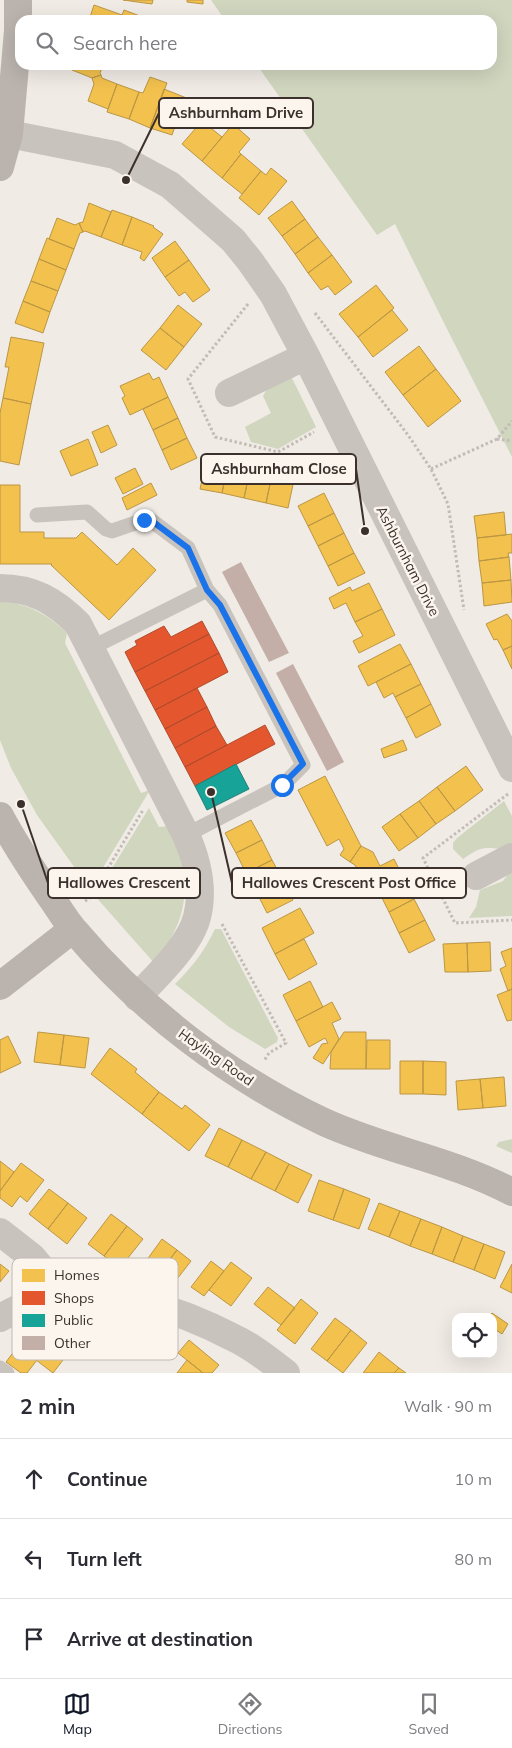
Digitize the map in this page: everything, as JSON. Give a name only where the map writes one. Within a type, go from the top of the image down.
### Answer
[{"type":"street","points":[[18,0],[18,15]]},
{"type":"street","points":[[0,166],[9,134],[15,65]]},
{"type":"street","name":"Ashburnham Drive","points":[[9,134],[115,155],[170,185],[233,240],[250,261],[273,294],[306,356],[512,768]]},
{"type":"street","points":[[229,393],[306,356]]},
{"type":"street","points":[[0,588],[32,592],[51,600],[78,624],[162,786],[195,855],[199,891],[197,918],[185,941],[173,958],[137,997]]},
{"type":"street","name":"Hayling Road","points":[[0,816],[19,850],[69,923],[137,997],[196,1046],[248,1080],[325,1122],[365,1138],[480,1176],[512,1192]]},
{"type":"street","points":[[476,876],[512,858]]},
{"type":"street","points":[[0,986],[69,923]]},
{"type":"street","points":[[0,1232],[32,1258]]},
{"type":"street","points":[[0,1318],[12,1312]]},
{"type":"street","points":[[178,1314],[234,1337],[255,1364],[286,1373]]},
{"type":"lane","points":[[37,514],[87,512],[106,529],[112,531],[144,520],[152,521],[188,548],[207,590],[220,605],[303,764],[282,785],[186,835]]},
{"type":"lane","points":[[91,648],[207,590]]},
{"type":"lane","points":[[0,1368],[7,1373]]},
{"type":"path","points":[[325,324],[431,469],[448,504],[466,622],[447,637]]},
{"type":"path","points":[[431,469],[497,439],[512,422]]},
{"type":"path","points":[[497,439],[512,441]]},
{"type":"path","points":[[69,923],[90,898],[152,794],[162,786]]},
{"type":"path","points":[[221,922],[286,1042],[270,1053],[248,1080]]},
{"type":"green space","points":[[211,0],[512,0],[512,457],[395,224],[377,235],[261,70],[497,70],[497,15],[222,15]]},
{"type":"green space","points":[[290,374],[316,427],[278,449],[251,442],[245,427],[271,413],[263,396],[268,387]]},
{"type":"green space","points":[[0,600],[28,607],[52,620],[67,633],[65,643],[141,793],[150,790],[90,889],[37,815],[11,768],[0,740]]},
{"type":"green space","points":[[504,801],[512,816],[512,849],[487,848],[477,850],[463,859],[453,849],[453,843]]},
{"type":"green space","points":[[149,808],[159,827],[169,826],[179,853],[184,880],[183,907],[179,920],[169,942],[155,964],[95,896]]},
{"type":"green space","points":[[512,869],[512,916],[469,918],[476,907],[480,890],[503,881]]},
{"type":"green space","points":[[215,929],[221,929],[278,1038],[277,1042],[265,1049],[229,1027],[175,984],[198,958]]},
{"type":"green space","points":[[512,1139],[512,1153],[496,1146],[499,1142]]},
{"type":"building: Homes","points":[[123,0],[153,0],[152,4]]},
{"type":"building: Homes","points":[[187,0],[203,0],[203,4],[187,2]]},
{"type":"building: Homes","points":[[94,5],[122,15],[91,15]]},
{"type":"building: Homes","points":[[124,10],[137,15],[122,15]]},
{"type":"building: Homes","points":[[72,70],[101,70],[101,75],[92,78]]},
{"type":"building: Homes","points":[[101,75],[102,78],[117,84],[108,109],[88,101],[94,84],[92,78]]},
{"type":"building: Homes","points":[[150,77],[167,83],[150,128],[129,119],[139,92],[143,93]]},
{"type":"building: Homes","points":[[117,84],[139,92],[129,119],[107,112]]},
{"type":"building: Homes","points":[[164,89],[189,99],[185,110],[181,109],[172,135],[150,128]]},
{"type":"building: Homes","points":[[202,121],[222,137],[202,161],[182,144]]},
{"type":"building: Homes","points":[[233,124],[250,139],[222,178],[202,161]]},
{"type":"building: Homes","points":[[241,154],[261,171],[242,194],[222,178]]},
{"type":"building: Homes","points":[[271,168],[287,181],[259,215],[239,198],[261,171],[266,175]]},
{"type":"building: Homes","points":[[292,201],[305,219],[282,236],[268,218]]},
{"type":"building: Homes","points":[[89,203],[111,212],[101,237],[83,232],[79,223],[83,222]]},
{"type":"building: Homes","points":[[112,210],[132,217],[122,245],[101,237]]},
{"type":"building: Homes","points":[[132,217],[154,226],[163,234],[144,261],[140,258],[142,252],[122,245]]},
{"type":"building: Homes","points":[[57,218],[75,225],[79,223],[83,232],[80,233],[74,249],[49,239]]},
{"type":"building: Homes","points":[[305,219],[318,237],[295,254],[282,236]]},
{"type":"building: Homes","points":[[318,237],[332,255],[308,273],[295,254]]},
{"type":"building: Homes","points":[[47,238],[74,249],[66,270],[39,259]]},
{"type":"building: Homes","points":[[175,241],[189,260],[165,277],[152,258]]},
{"type":"building: Homes","points":[[332,255],[352,282],[335,295],[328,286],[321,290],[308,273]]},
{"type":"building: Homes","points":[[39,259],[66,270],[58,291],[31,281]]},
{"type":"building: Homes","points":[[189,260],[210,290],[193,302],[185,292],[179,296],[165,277]]},
{"type":"building: Homes","points":[[31,281],[58,291],[50,312],[23,301]]},
{"type":"building: Homes","points":[[376,285],[394,308],[358,337],[339,314]]},
{"type":"building: Homes","points":[[23,301],[50,312],[43,333],[15,323]]},
{"type":"building: Homes","points":[[178,305],[202,324],[184,347],[160,328]]},
{"type":"building: Homes","points":[[392,310],[408,330],[373,357],[358,337]]},
{"type":"building: Homes","points":[[160,328],[184,347],[166,370],[141,350]]},
{"type":"building: Homes","points":[[11,337],[44,343],[31,404],[3,398],[9,367],[5,367]]},
{"type":"building: Homes","points":[[419,346],[436,369],[403,395],[385,372]]},
{"type":"building: Homes","points":[[436,369],[461,401],[428,427],[403,395]]},
{"type":"building: Homes","points":[[149,373],[153,380],[159,377],[168,397],[130,415],[122,398],[125,396],[120,386]]},
{"type":"building: Homes","points":[[168,397],[178,418],[153,430],[143,409]]},
{"type":"building: Homes","points":[[3,398],[31,404],[19,465],[0,461],[0,413]]},
{"type":"building: Homes","points":[[178,418],[187,438],[162,450],[153,430]]},
{"type":"building: Homes","points":[[108,425],[117,445],[101,453],[92,432]]},
{"type":"building: Homes","points":[[187,438],[197,458],[171,470],[162,450]]},
{"type":"building: Homes","points":[[88,439],[98,465],[71,476],[60,451]]},
{"type":"building: Homes","points":[[206,461],[228,465],[222,493],[200,489]]},
{"type":"building: Homes","points":[[228,465],[250,470],[244,498],[222,493]]},
{"type":"building: Homes","points":[[135,468],[143,484],[123,494],[115,478]]},
{"type":"building: Homes","points":[[250,470],[272,475],[266,503],[244,498]]},
{"type":"building: Homes","points":[[272,475],[294,480],[288,508],[266,503]]},
{"type":"building: Homes","points":[[151,483],[157,495],[127,510],[122,498]]},
{"type":"building: Homes","points":[[0,485],[20,485],[20,532],[44,532],[44,538],[76,538],[82,532],[117,565],[133,548],[156,570],[109,620],[52,564],[0,564]]},
{"type":"building: Homes","points":[[324,493],[334,513],[308,526],[298,506]]},
{"type":"building: Homes","points":[[504,512],[506,535],[477,538],[474,516]]},
{"type":"building: Homes","points":[[334,513],[344,533],[318,546],[308,526]]},
{"type":"building: Homes","points":[[344,533],[354,553],[328,566],[318,546]]},
{"type":"building: Homes","points":[[512,534],[512,553],[508,553],[509,557],[479,561],[477,538]]},
{"type":"building: Homes","points":[[354,553],[365,573],[338,586],[328,566]]},
{"type":"building: Homes","points":[[509,557],[511,580],[482,583],[479,561]]},
{"type":"building: Homes","points":[[511,580],[512,602],[484,606],[482,583]]},
{"type":"building: Homes","points":[[369,583],[382,609],[355,622],[346,603],[334,609],[329,598],[350,587],[352,591]]},
{"type":"building: Homes","points":[[382,609],[395,635],[359,653],[353,641],[363,636],[355,622]]},
{"type":"building: Homes","points":[[507,614],[512,621],[512,646],[503,650],[497,639],[494,640],[486,624]]},
{"type":"building: Homes","points":[[400,644],[411,664],[368,686],[358,666]]},
{"type":"building: Homes","points":[[512,646],[512,669],[503,650]]},
{"type":"building: Homes","points":[[411,664],[421,684],[395,697],[393,693],[384,698],[376,682]]},
{"type":"building: Homes","points":[[421,684],[431,704],[406,718],[395,697]]},
{"type":"building: Homes","points":[[431,704],[441,725],[416,738],[406,718]]},
{"type":"building: Homes","points":[[403,740],[407,750],[384,758],[381,749]]},
{"type":"building: Homes","points":[[466,766],[483,790],[455,811],[437,787]]},
{"type":"building: Homes","points":[[325,776],[361,846],[350,862],[340,855],[344,849],[339,839],[327,846],[298,790]]},
{"type":"building: Homes","points":[[437,787],[455,811],[436,824],[419,801]]},
{"type":"building: Homes","points":[[419,801],[436,824],[418,838],[400,814]]},
{"type":"building: Homes","points":[[400,814],[418,838],[399,851],[382,827]]},
{"type":"building: Homes","points":[[251,820],[262,840],[236,853],[225,833]]},
{"type":"building: Homes","points":[[262,840],[272,860],[246,873],[236,853]]},
{"type":"building: Homes","points":[[361,846],[373,852],[380,866],[394,859],[404,879],[371,896],[355,865],[350,862]]},
{"type":"building: Homes","points":[[272,860],[283,880],[257,893],[246,873]]},
{"type":"building: Homes","points":[[404,879],[414,899],[389,912],[379,892]]},
{"type":"building: Homes","points":[[283,880],[293,900],[267,913],[257,893]]},
{"type":"building: Homes","points":[[414,899],[425,920],[399,933],[389,912]]},
{"type":"building: Homes","points":[[300,908],[314,933],[275,954],[262,928]]},
{"type":"building: Homes","points":[[425,920],[435,940],[409,953],[399,933]]},
{"type":"building: Homes","points":[[304,939],[317,964],[289,980],[275,954]]},
{"type":"building: Homes","points":[[490,942],[491,971],[468,972],[467,943]]},
{"type":"building: Homes","points":[[467,943],[468,972],[445,972],[443,944]]},
{"type":"building: Homes","points":[[512,948],[512,989],[508,991],[500,969],[506,966],[501,952]]},
{"type":"building: Homes","points":[[310,981],[323,1007],[296,1021],[283,995]]},
{"type":"building: Homes","points":[[512,989],[512,1020],[507,1021],[497,995]]},
{"type":"building: Homes","points":[[332,1002],[341,1019],[332,1023],[339,1039],[323,1064],[313,1058],[322,1044],[328,1043],[325,1038],[309,1047],[296,1021]]},
{"type":"building: Homes","points":[[38,1032],[64,1035],[60,1065],[34,1062]]},
{"type":"building: Homes","points":[[344,1032],[366,1032],[366,1069],[330,1069],[331,1052]]},
{"type":"building: Homes","points":[[64,1035],[89,1038],[85,1068],[60,1065]]},
{"type":"building: Homes","points":[[8,1036],[21,1063],[0,1073],[0,1040]]},
{"type":"building: Homes","points":[[367,1040],[390,1040],[390,1069],[366,1069]]},
{"type":"building: Homes","points":[[110,1048],[137,1069],[135,1072],[159,1092],[142,1114],[91,1074]]},
{"type":"building: Homes","points":[[400,1061],[423,1061],[423,1094],[400,1094]]},
{"type":"building: Homes","points":[[423,1061],[446,1062],[446,1095],[423,1094]]},
{"type":"building: Homes","points":[[504,1077],[506,1106],[483,1108],[480,1079]]},
{"type":"building: Homes","points":[[480,1079],[483,1108],[458,1110],[456,1081]]},
{"type":"building: Homes","points":[[159,1092],[182,1109],[185,1105],[210,1125],[189,1151],[142,1114]]},
{"type":"building: Homes","points":[[219,1128],[242,1140],[228,1167],[205,1156]]},
{"type":"building: Homes","points":[[242,1140],[266,1152],[251,1179],[228,1167]]},
{"type":"building: Homes","points":[[266,1152],[289,1164],[275,1191],[251,1179]]},
{"type":"building: Homes","points":[[0,1161],[14,1172],[0,1191]]},
{"type":"building: Homes","points":[[21,1163],[44,1180],[27,1202],[20,1196],[12,1207],[0,1198],[0,1191]]},
{"type":"building: Homes","points":[[289,1164],[312,1175],[298,1203],[275,1191]]},
{"type":"building: Homes","points":[[319,1180],[344,1189],[333,1220],[308,1211]]},
{"type":"building: Homes","points":[[49,1189],[68,1203],[48,1229],[29,1214]]},
{"type":"building: Homes","points":[[344,1189],[370,1199],[359,1229],[333,1220]]},
{"type":"building: Homes","points":[[68,1203],[87,1218],[67,1244],[48,1229]]},
{"type":"building: Homes","points":[[379,1203],[400,1211],[389,1237],[368,1229]]},
{"type":"building: Homes","points":[[400,1211],[421,1219],[410,1246],[389,1237]]},
{"type":"building: Homes","points":[[111,1214],[127,1226],[104,1256],[88,1244]]},
{"type":"building: Homes","points":[[421,1219],[442,1227],[432,1254],[410,1246]]},
{"type":"building: Homes","points":[[127,1226],[143,1239],[128,1258],[107,1258],[104,1256]]},
{"type":"building: Homes","points":[[442,1227],[463,1236],[453,1262],[432,1254]]},
{"type":"building: Homes","points":[[463,1236],[484,1244],[474,1270],[453,1262]]},
{"type":"building: Homes","points":[[162,1239],[177,1250],[171,1258],[148,1258]]},
{"type":"building: Homes","points":[[484,1244],[505,1252],[495,1279],[474,1270]]},
{"type":"building: Homes","points":[[177,1250],[191,1261],[178,1278],[178,1258],[171,1258]]},
{"type":"building: Homes","points":[[211,1261],[224,1271],[204,1296],[191,1287]]},
{"type":"building: Homes","points":[[231,1262],[252,1278],[231,1306],[209,1290]]},
{"type":"building: Homes","points":[[0,1264],[9,1271],[0,1282]]},
{"type":"building: Homes","points":[[512,1264],[512,1293],[500,1287]]},
{"type":"building: Homes","points":[[268,1287],[295,1308],[281,1325],[254,1304]]},
{"type":"building: Homes","points":[[301,1299],[318,1313],[295,1344],[277,1330]]},
{"type":"building: Homes","points":[[497,1316],[508,1324],[502,1334],[497,1331]]},
{"type":"building: Homes","points":[[335,1318],[351,1330],[327,1361],[311,1349]]},
{"type":"building: Homes","points":[[351,1330],[367,1343],[343,1373],[327,1361]]},
{"type":"building: Homes","points":[[189,1340],[219,1365],[212,1373],[203,1373],[178,1353]]},
{"type":"building: Homes","points":[[379,1352],[399,1368],[394,1373],[363,1373]]},
{"type":"building: Homes","points":[[12,1354],[12,1360],[37,1360],[27,1373],[21,1373],[6,1362]]},
{"type":"building: Homes","points":[[36,1360],[63,1360],[53,1373]]},
{"type":"building: Homes","points":[[187,1360],[203,1373],[177,1373]]},
{"type":"building: Homes","points":[[399,1368],[406,1373],[394,1373]]},
{"type":"building: Shops","points":[[202,621],[209,634],[135,672],[125,652],[137,645],[135,641],[164,626],[171,637]]},
{"type":"building: Shops","points":[[209,634],[219,653],[145,691],[135,672]]},
{"type":"building: Shops","points":[[219,653],[228,672],[155,710],[145,691]]},
{"type":"building: Shops","points":[[197,688],[207,707],[165,729],[155,710]]},
{"type":"building: Shops","points":[[207,707],[216,726],[175,748],[165,729]]},
{"type":"building: Shops","points":[[265,725],[275,744],[195,786],[185,767]]},
{"type":"building: Shops","points":[[216,726],[227,745],[185,767],[175,748]]},
{"type":"building: Public","points":[[236,764],[249,789],[207,810],[195,786]]},
{"type":"building: Other","points":[[241,562],[289,653],[269,662],[222,572]]},
{"type":"building: Other","points":[[293,664],[344,762],[327,771],[276,673]]},
{"type":"place","name":"Ashburnham Drive","points":[[126,180]]},
{"type":"place","name":"Ashburnham Close","points":[[365,531]]},
{"type":"place","name":"Hallowes Crescent Post Office","points":[[211,792]]},
{"type":"place","name":"Hallowes Crescent","points":[[21,804]]},
{"type":"route","points":[[144,520],[152,521],[188,548],[207,590],[220,605],[303,764],[282,785]]}]
